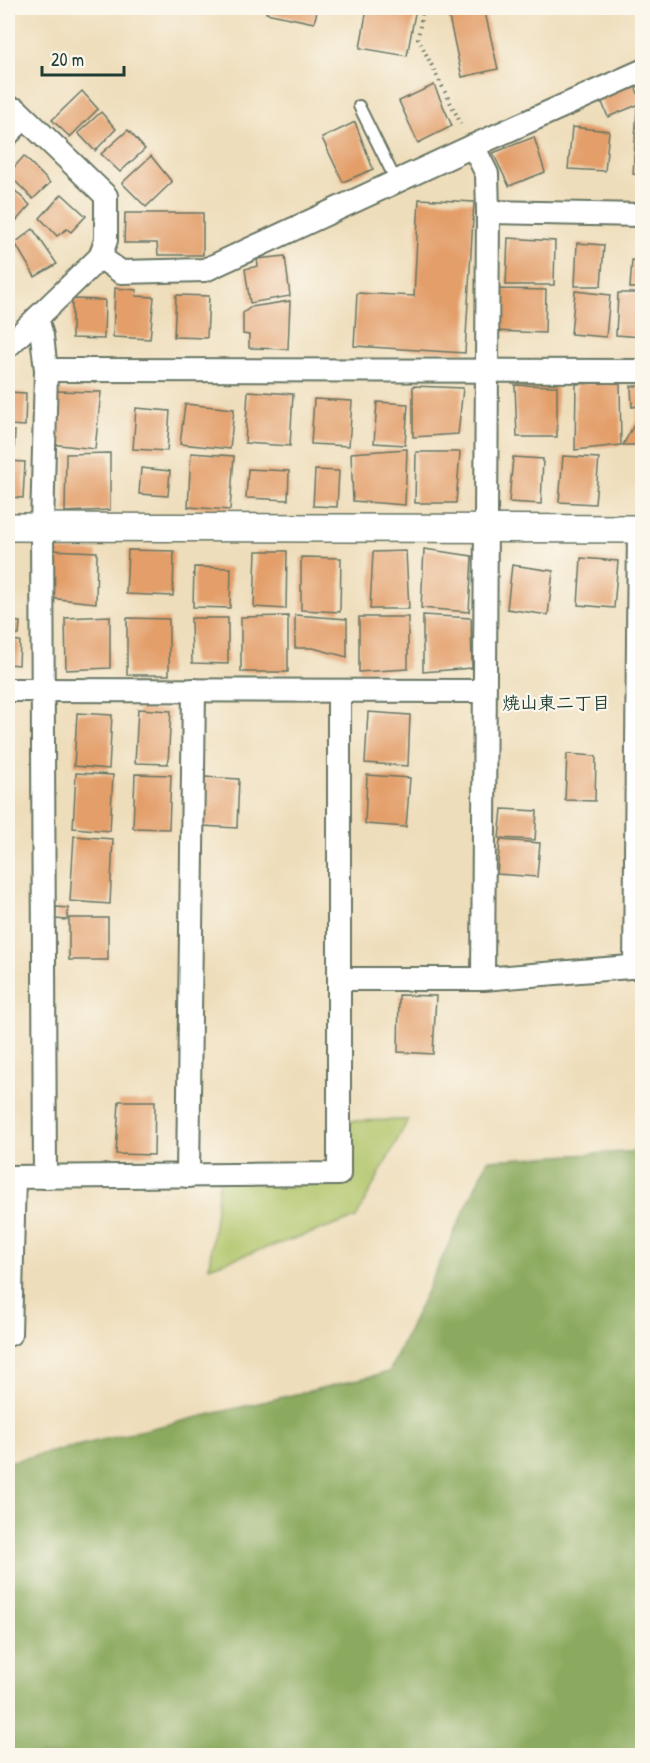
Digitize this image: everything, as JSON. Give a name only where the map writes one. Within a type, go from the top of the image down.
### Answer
[{"type":"street","points":[[100,257],[121,272],[205,270],[396,181],[642,71]]},
{"type":"street","points":[[8,134],[16,113],[106,196],[106,240],[100,257],[8,346]]},
{"type":"street","points":[[473,146],[487,174],[488,212],[483,979]]},
{"type":"street","points":[[488,212],[642,215]]},
{"type":"street","points":[[37,318],[42,336],[46,370],[42,527],[45,1177]]},
{"type":"street","points":[[46,370],[642,371]]},
{"type":"street","points":[[8,527],[641,529],[639,966],[483,979],[339,979]]},
{"type":"street","points":[[8,690],[484,691]]},
{"type":"street","points":[[188,1176],[194,690]]},
{"type":"street","points":[[8,1334],[10,1334],[11,1178],[339,1174],[339,691]]},
{"type":"lane","points":[[358,106],[396,181]]},
{"type":"path","points":[[423,8],[418,39],[473,146]]},
{"type":"green space","points":[[408,1120],[356,1218],[209,1267],[220,1175],[339,1174],[339,1121]]},
{"type":"green space","points":[[642,1151],[642,1755],[8,1755],[8,1462],[389,1372],[488,1160]]},
{"type":"building","points":[[267,8],[318,8],[314,23],[266,13]]},
{"type":"building","points":[[367,8],[416,8],[407,56],[360,48]]},
{"type":"building","points":[[447,8],[484,8],[498,69],[462,77]]},
{"type":"building","points":[[633,81],[642,103],[608,117],[599,95]]},
{"type":"building","points":[[434,85],[452,126],[418,143],[399,101]]},
{"type":"building","points":[[82,91],[98,109],[70,137],[52,120]]},
{"type":"building","points":[[642,107],[642,175],[633,174],[637,108]]},
{"type":"building","points":[[101,112],[116,129],[95,151],[78,133]]},
{"type":"building","points":[[355,122],[373,169],[343,182],[322,138]]},
{"type":"building","points":[[572,127],[609,131],[605,171],[568,169]]},
{"type":"building","points":[[128,130],[145,149],[120,172],[101,154]]},
{"type":"building","points":[[534,137],[545,172],[509,186],[493,153]]},
{"type":"building","points":[[24,156],[50,183],[33,199],[8,174]]},
{"type":"building","points":[[151,156],[172,182],[146,207],[122,183]]},
{"type":"building","points":[[8,184],[30,205],[9,229],[8,228]]},
{"type":"building","points":[[62,194],[86,216],[71,232],[67,229],[57,236],[40,218]]},
{"type":"building","points":[[419,199],[474,202],[465,353],[354,346],[357,293],[414,296]]},
{"type":"building","points":[[125,213],[203,213],[203,255],[158,255],[157,243],[124,243]]},
{"type":"building","points":[[33,229],[57,264],[35,277],[15,243]]},
{"type":"building","points":[[508,238],[555,241],[554,285],[506,285]]},
{"type":"building","points":[[577,243],[604,245],[601,286],[575,286]]},
{"type":"building","points":[[285,256],[290,296],[250,303],[245,269],[258,266],[257,259]]},
{"type":"building","points":[[632,260],[642,261],[642,288],[630,288]]},
{"type":"building","points":[[115,288],[137,290],[136,296],[154,297],[150,339],[113,337]]},
{"type":"building","points":[[495,289],[546,290],[545,333],[494,331]]},
{"type":"building","points":[[575,291],[610,295],[606,337],[571,334]]},
{"type":"building","points":[[618,293],[642,293],[642,337],[616,335]]},
{"type":"building","points":[[176,295],[209,296],[207,338],[174,337]]},
{"type":"building","points":[[72,299],[105,300],[104,339],[72,338]]},
{"type":"building","points":[[290,301],[288,349],[249,348],[249,335],[243,334],[243,313],[251,307]]},
{"type":"building","points":[[620,382],[621,445],[575,450],[576,384]]},
{"type":"building","points":[[515,385],[557,386],[557,437],[517,437]]},
{"type":"building","points":[[413,386],[463,388],[458,434],[413,437]]},
{"type":"building","points":[[631,386],[642,386],[642,445],[623,445],[636,421],[638,406],[632,407]]},
{"type":"building","points":[[52,391],[101,392],[95,449],[51,444]]},
{"type":"building","points":[[248,391],[293,394],[290,446],[245,443]]},
{"type":"building","points":[[8,392],[26,393],[25,426],[8,425]]},
{"type":"building","points":[[314,399],[352,401],[349,446],[311,444]]},
{"type":"building","points":[[377,402],[408,404],[405,445],[374,443]]},
{"type":"building","points":[[185,404],[234,409],[230,449],[180,444]]},
{"type":"building","points":[[136,408],[170,411],[167,451],[133,449]]},
{"type":"building","points":[[8,431],[15,431],[14,451],[8,451]]},
{"type":"building","points":[[407,449],[405,505],[353,501],[351,453]]},
{"type":"building","points":[[416,452],[460,452],[456,503],[415,503]]},
{"type":"building","points":[[110,453],[110,510],[65,512],[66,454]]},
{"type":"building","points":[[191,453],[234,456],[230,510],[188,507]]},
{"type":"building","points":[[563,456],[599,458],[595,504],[559,502]]},
{"type":"building","points":[[513,457],[543,459],[541,504],[509,502]]},
{"type":"building","points":[[8,461],[25,462],[23,498],[8,497]]},
{"type":"building","points":[[141,468],[170,471],[168,496],[139,494]]},
{"type":"building","points":[[248,469],[289,471],[288,500],[246,498]]},
{"type":"building","points":[[315,470],[339,471],[337,507],[313,506]]},
{"type":"building","points":[[424,549],[472,556],[469,612],[421,608]]},
{"type":"building","points":[[50,550],[97,552],[96,603],[49,598]]},
{"type":"building","points":[[128,550],[174,551],[173,596],[126,594]]},
{"type":"building","points":[[256,551],[287,551],[286,609],[254,607]]},
{"type":"building","points":[[406,551],[409,609],[370,609],[373,552]]},
{"type":"building","points":[[301,557],[341,558],[340,612],[301,610]]},
{"type":"building","points":[[581,558],[618,561],[614,608],[578,605]]},
{"type":"building","points":[[512,565],[553,571],[548,615],[507,609]]},
{"type":"building","points":[[194,567],[231,568],[230,608],[193,607]]},
{"type":"building","points":[[295,615],[347,619],[347,657],[313,648],[295,648]]},
{"type":"building","points":[[423,615],[471,618],[472,668],[423,672]]},
{"type":"building","points":[[110,616],[110,668],[66,670],[65,618]]},
{"type":"building","points":[[288,616],[288,672],[241,672],[241,617]]},
{"type":"building","points":[[359,617],[408,617],[408,669],[359,672]]},
{"type":"building","points":[[127,618],[169,619],[169,675],[127,675]]},
{"type":"building","points":[[191,618],[228,618],[228,664],[192,663]]},
{"type":"building","points":[[8,621],[20,622],[19,635],[8,634]]},
{"type":"building","points":[[8,640],[20,641],[19,665],[8,664]]},
{"type":"building","points":[[138,709],[171,711],[168,764],[135,763]]},
{"type":"building","points":[[368,712],[410,715],[408,766],[365,763]]},
{"type":"building","points":[[77,713],[112,715],[109,769],[74,766]]},
{"type":"building","points":[[567,754],[596,756],[595,801],[565,800]]},
{"type":"building","points":[[76,773],[113,775],[110,831],[73,828]]},
{"type":"building","points":[[135,774],[171,775],[169,829],[133,828]]},
{"type":"building","points":[[367,775],[410,778],[406,827],[365,824]]},
{"type":"building","points":[[205,777],[239,779],[237,828],[202,826]]},
{"type":"building","points":[[502,809],[537,811],[535,840],[499,838]]},
{"type":"building","points":[[74,836],[113,839],[110,904],[70,901]]},
{"type":"building","points":[[500,840],[540,843],[537,877],[497,874]]},
{"type":"building","points":[[56,907],[68,908],[67,920],[55,919]]},
{"type":"building","points":[[69,918],[108,918],[108,960],[69,960]]},
{"type":"building","points":[[399,995],[436,996],[433,1054],[398,1052]]},
{"type":"building","points":[[119,1101],[155,1101],[154,1155],[116,1154]]},
{"type":"district","name":"焼山東二丁目","points":[[556,702]]}]
